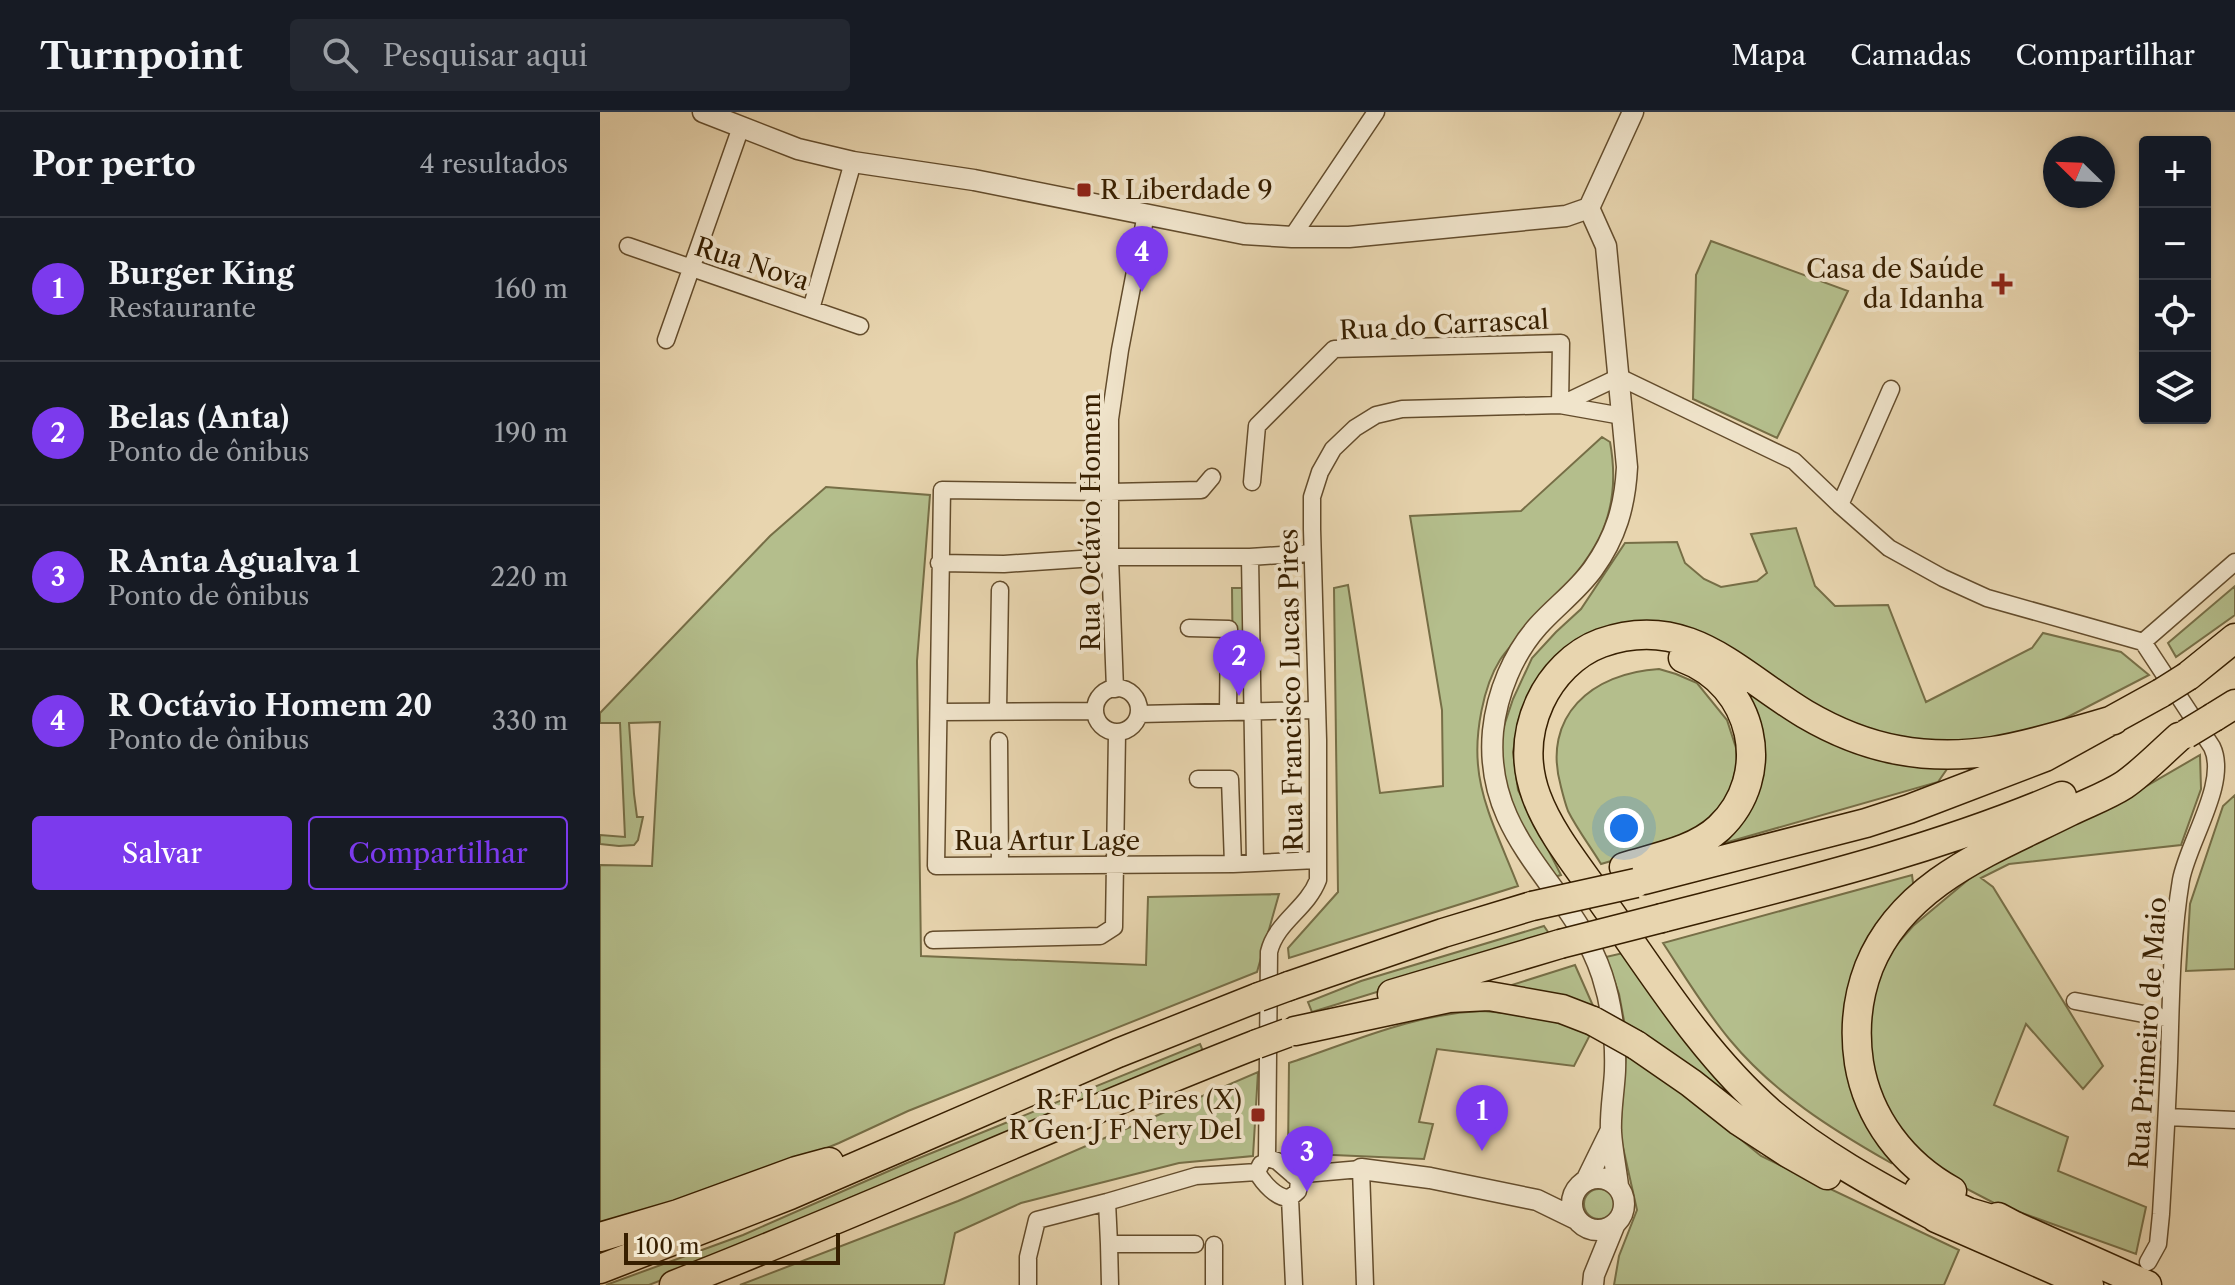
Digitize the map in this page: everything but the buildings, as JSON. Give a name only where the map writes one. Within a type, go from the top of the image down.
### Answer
[{"type":"highway","points":[[1941,1220],[1855,1173],[1798,1135],[1753,1096],[1696,1032],[1544,816],[1531,784],[1528,767],[1529,731],[1534,714],[1553,680],[1581,654],[1613,639],[1649,634],[1674,637],[1700,646],[1727,660],[1828,727],[1874,745],[1901,751],[1957,756],[1995,752],[2114,720]]},
{"type":"highway","points":[[1630,875],[1866,823],[2045,757],[2161,693],[2188,676],[2235,638]]},
{"type":"highway","points":[[600,1269],[790,1195],[1118,1053],[1259,997],[1443,933],[1571,896],[1630,875],[1691,846],[1718,829],[1737,805],[1750,769],[1750,736],[1732,693],[1706,668],[1673,654],[1641,651],[1610,658],[1591,667],[1562,696],[1552,713],[1546,733],[1547,775],[1553,796],[1577,841],[1691,1002],[1738,1060],[1773,1095],[1817,1131],[1882,1172],[1968,1212],[2148,1273]]},
{"type":"highway","points":[[674,1285],[1134,1093],[1407,989],[1560,944],[1851,870],[1976,831],[2078,789],[2183,736],[2225,710]]},
{"type":"highway","points":[[2015,1226],[1929,1177],[1887,1133],[1863,1083],[1858,1057],[1856,1027],[1863,983],[1881,941],[1926,890],[1995,848],[2124,785],[2183,736]]},
{"type":"highway","points":[[1291,1032],[1449,998],[1489,996],[1562,1009],[1593,1021],[1636,1045],[1739,1121],[1831,1177],[1941,1220],[2089,1285]]},
{"type":"highway","points":[[600,1237],[678,1214],[796,1171],[918,1138]]},
{"type":"street","points":[[703,112],[798,149],[853,162],[974,180],[1244,234],[1292,237],[1365,236],[1566,216],[1589,208],[1633,112]]},
{"type":"street","points":[[1292,237],[1376,112]]},
{"type":"street","points":[[666,340],[741,127]]},
{"type":"street","points":[[811,309],[853,162]]},
{"type":"street","points":[[1589,208],[1606,246],[1627,467],[1626,496],[1615,530],[1592,570],[1539,625],[1512,665],[1497,709],[1493,754],[1498,791],[1505,813],[1514,832],[1580,929],[1601,973],[1614,1031],[1611,1130],[1618,1186],[1625,1202],[1624,1211],[1614,1226],[1593,1280]]},
{"type":"street","name":"Rua Octávio Homem","points":[[1115,689],[1110,557],[1110,419],[1146,214]]},
{"type":"street","name":"Rua Nova","points":[[628,246],[860,326]]},
{"type":"street","name":"Rua do Carrascal","points":[[1252,482],[1257,426],[1334,349],[1561,343],[1560,405]]},
{"type":"street","points":[[1619,377],[1794,461],[1889,548],[1987,598],[2143,642],[2235,562]]},
{"type":"street","name":"Rua Francisco Lucas Pires","points":[[1560,405],[1619,377]]},
{"type":"street","points":[[1840,505],[1891,389]]},
{"type":"street","name":"Rua Francisco Lucas Pires","points":[[1262,1165],[1269,952],[1277,932],[1308,900],[1318,880],[1312,497],[1320,472],[1333,449],[1355,428],[1376,415],[1402,409],[1560,405],[1622,416]]},
{"type":"street","points":[[1110,492],[1201,490],[1212,477]]},
{"type":"street","name":"Rua Artur Lage","points":[[1110,492],[942,490],[936,866],[1233,864],[1317,860]]},
{"type":"street","points":[[939,563],[1004,564],[1110,557],[1250,557],[1312,553]]},
{"type":"street","points":[[1250,557],[1255,863]]},
{"type":"street","points":[[998,710],[1000,590]]},
{"type":"street","points":[[1189,628],[1229,629],[1228,711]]},
{"type":"street","name":"Rua Primeiro de Maio","points":[[2143,642],[2212,747],[2217,767],[2211,796],[2182,877],[2174,934],[2161,1214],[2158,1244],[2148,1273]]},
{"type":"street","name":"Rua Octávio Homem","points":[[1094,711],[1099,696],[1115,689],[1128,691],[1134,696],[1139,714]]},
{"type":"street","points":[[939,712],[1094,711],[1102,727],[1117,733],[1131,727],[1139,714],[1317,710]]},
{"type":"street","points":[[933,940],[1100,936],[1114,927],[1117,733]]},
{"type":"street","points":[[999,741],[1000,865]]},
{"type":"street","points":[[1198,779],[1230,779],[1233,864]]},
{"type":"street","points":[[2075,1001],[2170,1019]]},
{"type":"street","points":[[2167,1117],[2235,1120]]},
{"type":"street","points":[[1593,1280],[1572,1203],[1611,1130]]},
{"type":"street","points":[[1028,1285],[1028,1257],[1037,1220],[1196,1176],[1277,1161],[1299,1180],[1298,1191],[1290,1198],[1279,1196],[1260,1177],[1262,1165]]},
{"type":"street","points":[[1293,1175],[1361,1169],[1468,1184],[1537,1200],[1597,1231],[1614,1226]]},
{"type":"street","points":[[1361,1169],[1365,1285]]},
{"type":"street","points":[[1537,1200],[1603,1178],[1618,1186]]},
{"type":"street","points":[[1290,1198],[1294,1285]]},
{"type":"street","points":[[1107,1202],[1110,1285]]},
{"type":"street","points":[[1109,1244],[1195,1244]]},
{"type":"street","points":[[1214,1245],[1214,1285]]},
{"type":"green space","points":[[1711,241],[1848,291],[1777,438],[1693,399],[1696,275]]},
{"type":"green space","points":[[1602,437],[1610,442],[1613,471],[1607,519],[1598,540],[1572,578],[1500,660],[1489,683],[1479,725],[1477,752],[1480,780],[1488,811],[1518,886],[1289,958],[1288,948],[1338,892],[1334,588],[1348,585],[1380,793],[1443,786],[1442,710],[1410,516],[1521,511]]},
{"type":"green space","points":[[826,487],[930,495],[917,661],[921,956],[1146,965],[1148,897],[1279,894],[1257,972],[908,1111],[739,1184],[600,1229],[600,865],[652,866],[660,722],[629,723],[637,817],[643,817],[638,840],[634,845],[600,844],[600,835],[625,837],[620,723],[600,723],[600,713],[770,536]]},
{"type":"green space","points":[[1796,528],[1815,586],[1835,606],[1888,605],[1926,702],[2032,648],[2043,633],[2121,652],[2149,675],[2014,741],[1894,744],[1630,626],[1530,692],[1519,718],[1513,752],[1518,790],[1561,875],[1550,878],[1508,799],[1502,768],[1502,732],[1532,658],[1581,609],[1625,543],[1677,542],[1685,563],[1704,579],[1721,587],[1757,581],[1767,573],[1751,534]]},
{"type":"green space","points":[[2235,586],[2235,615],[2176,657],[2168,643]]},
{"type":"green space","points":[[1232,588],[1248,588],[1247,684],[1233,684]]},
{"type":"green space","points":[[1659,669],[1697,683],[1727,720],[1736,748],[1737,764],[1732,784],[1722,808],[1689,838],[1601,864],[1567,808],[1557,762],[1558,739],[1577,703],[1593,689],[1635,672]]},
{"type":"green space","points":[[1742,685],[1870,757],[1899,764],[1947,769],[1938,782],[1721,844],[1741,823]]},
{"type":"green space","points":[[2200,755],[2201,789],[2181,845],[2009,864],[1981,878],[1993,887],[2103,1066],[2083,1089],[2026,1024],[1994,1105],[2068,1137],[2058,1171],[2146,1207],[2136,1254],[1994,1203],[1940,1175],[1915,1153],[1878,1093],[1868,1052],[1869,1016],[1879,978],[1892,950],[1913,926],[1975,874],[2117,803]]},
{"type":"green space","points":[[2235,795],[2235,969],[2186,971],[2190,904],[2223,806]]},
{"type":"green space","points":[[1912,875],[1914,890],[1849,1003],[1893,1156],[1891,1163],[1825,1123],[1765,1077],[1721,1029],[1663,943]]},
{"type":"green space","points":[[1544,926],[1552,938],[1312,1012],[1308,1002],[1361,981]]},
{"type":"green space","points":[[1623,953],[1761,1120],[1625,1026],[1619,994],[1606,957]]},
{"type":"green space","points":[[1575,965],[1594,1008],[1493,991]]},
{"type":"green space","points":[[1483,1011],[1526,1015],[1592,1031],[1574,1066],[1437,1049],[1419,1122],[1433,1124],[1424,1159],[1288,1153],[1289,1063],[1409,1023]]},
{"type":"green space","points":[[1200,1044],[1203,1051],[728,1254],[649,1285],[606,1285],[743,1235],[907,1163]]},
{"type":"green space","points":[[1626,1053],[1647,1063],[1761,1156],[1959,1250],[1944,1285],[1614,1285],[1619,1256],[1637,1210],[1620,1134]]},
{"type":"green space","points":[[1258,1072],[1253,1156],[1179,1163],[1021,1203],[955,1233],[944,1285],[740,1285],[958,1201]]},
{"type":"green space","points":[[1599,1189],[1610,1193],[1614,1204],[1610,1215],[1599,1219],[1588,1215],[1584,1204],[1588,1193]]},
{"type":"place","name":"R Liberdade 9","points":[[1084,190]]},
{"type":"place","name":"Casa de Saúde da Idanha","points":[[2002,284]]},
{"type":"place","name":"R Octávio Homem 20","points":[[1142,292]]},
{"type":"place","name":"Belas (Anta)","points":[[1239,696]]},
{"type":"place","name":"R F Luc Pires (X) R Gen J F Nery Del","points":[[1258,1115]]},
{"type":"place","name":"Burger King","points":[[1482,1151]]},
{"type":"place","name":"R Anta Agualva 1","points":[[1307,1192]]}]
